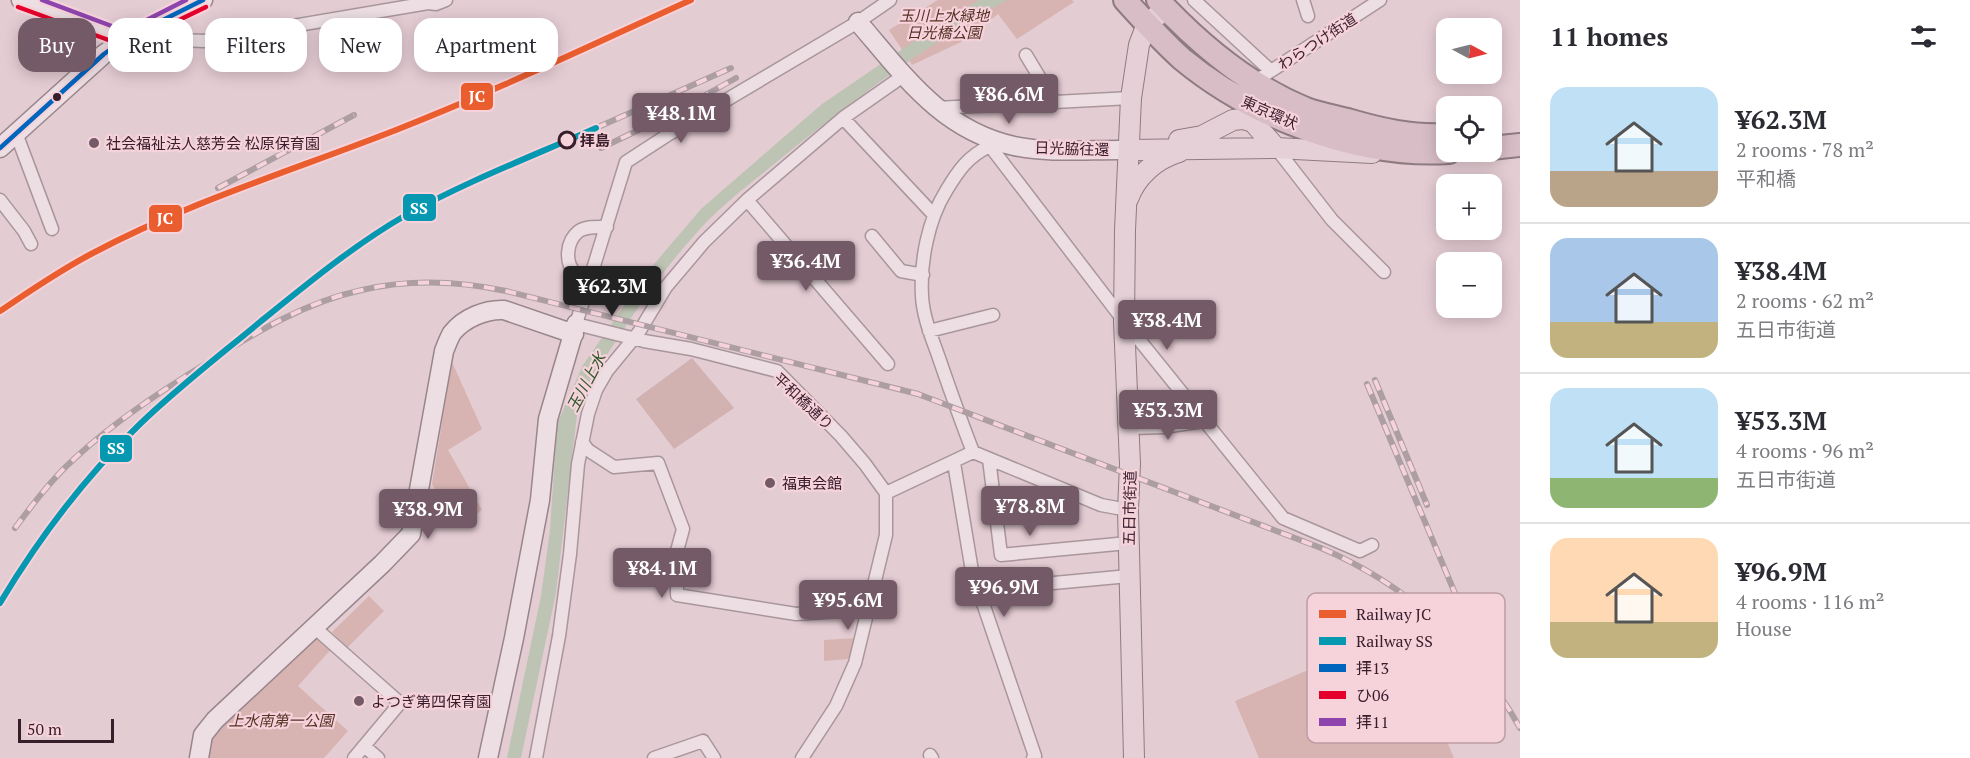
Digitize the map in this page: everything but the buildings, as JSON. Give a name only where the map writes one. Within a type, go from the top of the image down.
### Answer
[{"type":"highway","name":"東京環状","points":[[1125,0],[1182,58],[1212,81],[1248,103],[1315,132],[1356,143],[1409,152],[1436,152]]},
{"type":"highway","name":"東京環状","points":[[1162,4],[1226,64],[1263,77],[1308,110],[1386,132],[1436,136]]},
{"type":"highway","points":[[1502,131],[1520,130]]},
{"type":"highway","points":[[1502,147],[1520,145]]},
{"type":"main road","points":[[1147,24],[1162,4]]},
{"type":"main road","name":"五日市街道","points":[[1134,758],[1128,543],[1129,428],[1124,321],[1126,205],[1131,98],[1139,45],[1147,24]]},
{"type":"main road","points":[[1129,150],[1157,141],[1188,140],[1214,131],[1233,120],[1244,119],[1253,122],[1276,148]]},
{"type":"main road","points":[[1129,150],[1276,148],[1358,154],[1409,152]]},
{"type":"main road","points":[[1126,205],[1131,189],[1148,168],[1169,156],[1191,149]]},
{"type":"street","points":[[21,0],[108,33]]},
{"type":"street","points":[[167,18],[203,0]]},
{"type":"street","points":[[193,40],[204,40],[427,2],[436,4],[446,0]]},
{"type":"street","points":[[488,758],[540,500],[548,419],[581,329],[589,280],[626,162],[742,89],[858,22],[890,0]]},
{"type":"street","points":[[1194,0],[1263,77]]},
{"type":"street","points":[[1303,0],[1308,16]]},
{"type":"street","name":"わらつけ街道","points":[[1263,77],[1380,0]]},
{"type":"street","name":"日光脇往還","points":[[858,22],[935,108],[987,141],[1048,149],[1129,150]]},
{"type":"street","points":[[0,148],[108,51]]},
{"type":"street","points":[[1026,55],[1044,85],[1046,102]]},
{"type":"street","points":[[536,758],[559,636],[570,554],[578,464],[588,414],[596,390],[629,337],[666,286],[704,242],[747,200],[843,118],[895,66]]},
{"type":"street","points":[[935,108],[1131,98]]},
{"type":"street","points":[[843,118],[934,214]]},
{"type":"street","points":[[16,133],[52,229]]},
{"type":"street","points":[[1128,510],[1101,505],[973,452],[929,331],[922,297],[929,229],[934,214],[958,170],[987,141],[1124,321],[1283,518],[1360,551],[1372,545]]},
{"type":"street","points":[[1276,148],[1332,220],[1384,272]]},
{"type":"street","points":[[0,200],[31,244]]},
{"type":"street","points":[[747,200],[888,364]]},
{"type":"street","points":[[589,280],[577,275],[568,263],[569,246],[577,232],[586,228],[607,227]]},
{"type":"street","points":[[872,236],[901,271],[923,275]]},
{"type":"street","points":[[199,758],[203,735],[215,720],[411,534],[444,351],[452,333],[474,316],[494,309],[581,329]]},
{"type":"street","points":[[929,331],[993,315]]},
{"type":"street","name":"平和橋通り","points":[[581,329],[691,349],[777,371],[841,436],[886,493]]},
{"type":"street","points":[[1129,428],[1164,427],[1203,421]]},
{"type":"street","points":[[582,442],[588,450],[614,467],[658,463],[683,529],[677,551],[676,595],[796,614],[869,609]]},
{"type":"street","points":[[802,758],[836,706],[855,663],[886,535],[886,493],[954,463],[973,452]]},
{"type":"street","points":[[989,459],[1001,555],[1128,543]]},
{"type":"street","points":[[954,463],[972,571],[1035,756],[1033,758]]},
{"type":"street","points":[[978,590],[1129,576]]},
{"type":"street","points":[[314,627],[400,703],[354,758]]},
{"type":"street","points":[[654,758],[703,741],[714,758]]},
{"type":"street","points":[[364,746],[378,758]]},
{"type":"green space","name":"玉川上水緑地 日光橋公園","points":[[938,0],[1072,0],[1074,2],[1017,39],[998,14],[961,42],[912,65],[889,30]]},
{"type":"green space","points":[[452,362],[482,429],[448,450],[482,510],[459,527],[432,484]]},
{"type":"green space","points":[[369,596],[384,611],[347,648],[332,632]]},
{"type":"green space","name":"上水南第一公園","points":[[317,635],[333,647],[298,686],[348,731],[324,758],[205,758],[208,740],[218,728]]},
{"type":"green space","points":[[857,638],[848,659],[824,661],[824,640]]},
{"type":"green space","points":[[1307,670],[1307,743],[1448,743],[1454,758],[1259,758],[1235,701]]},
{"type":"shaded area","points":[[692,358],[734,408],[674,449],[636,399]]},
{"type":"water","name":"玉川上水","points":[[979,0],[1007,0],[948,35],[865,93],[784,156],[714,215],[663,273],[601,363],[584,394],[577,415],[556,593],[521,758],[507,758],[541,596],[550,530],[557,424],[583,365],[649,270],[701,209],[822,104]]},
{"type":"railway","points":[[596,128],[731,68]]},
{"type":"railway","points":[[601,148],[666,117],[736,78]]},
{"type":"railway","points":[[218,188],[354,115]]},
{"type":"railway","points":[[15,528],[58,475],[106,432],[175,383],[264,329],[302,310],[341,295],[398,284],[452,283],[506,291],[918,394],[1321,548],[1353,563],[1400,593]]},
{"type":"railway","points":[[1375,380],[1427,505]]},
{"type":"railway","points":[[1367,384],[1455,593]]},
{"type":"railway","points":[[1505,703],[1520,728]]},
{"type":"rail line","name":"JC","points":[[0,311],[81,260],[166,218],[433,115],[691,0]]},
{"type":"rail line","name":"SS","points":[[0,603],[30,555],[81,487],[119,445],[183,385],[295,293],[349,252],[406,215],[476,180],[596,128]]},
{"type":"transit line","name":"拝11","points":[[42,0],[125,31],[186,0]]},
{"type":"transit line","name":"拝13","points":[[0,148],[104,54],[125,39],[203,0]]},
{"type":"transit line","name":"ひ06","points":[[18,7],[125,46],[206,7]]},
{"type":"place","name":"拝島","points":[[567,140]]},
{"type":"place","name":"社会福祉法人慈芳会 松原保育園","points":[[94,143]]},
{"type":"place","name":"福東会館","points":[[770,483]]},
{"type":"place","name":"よつぎ第四保育園","points":[[359,701]]}]
